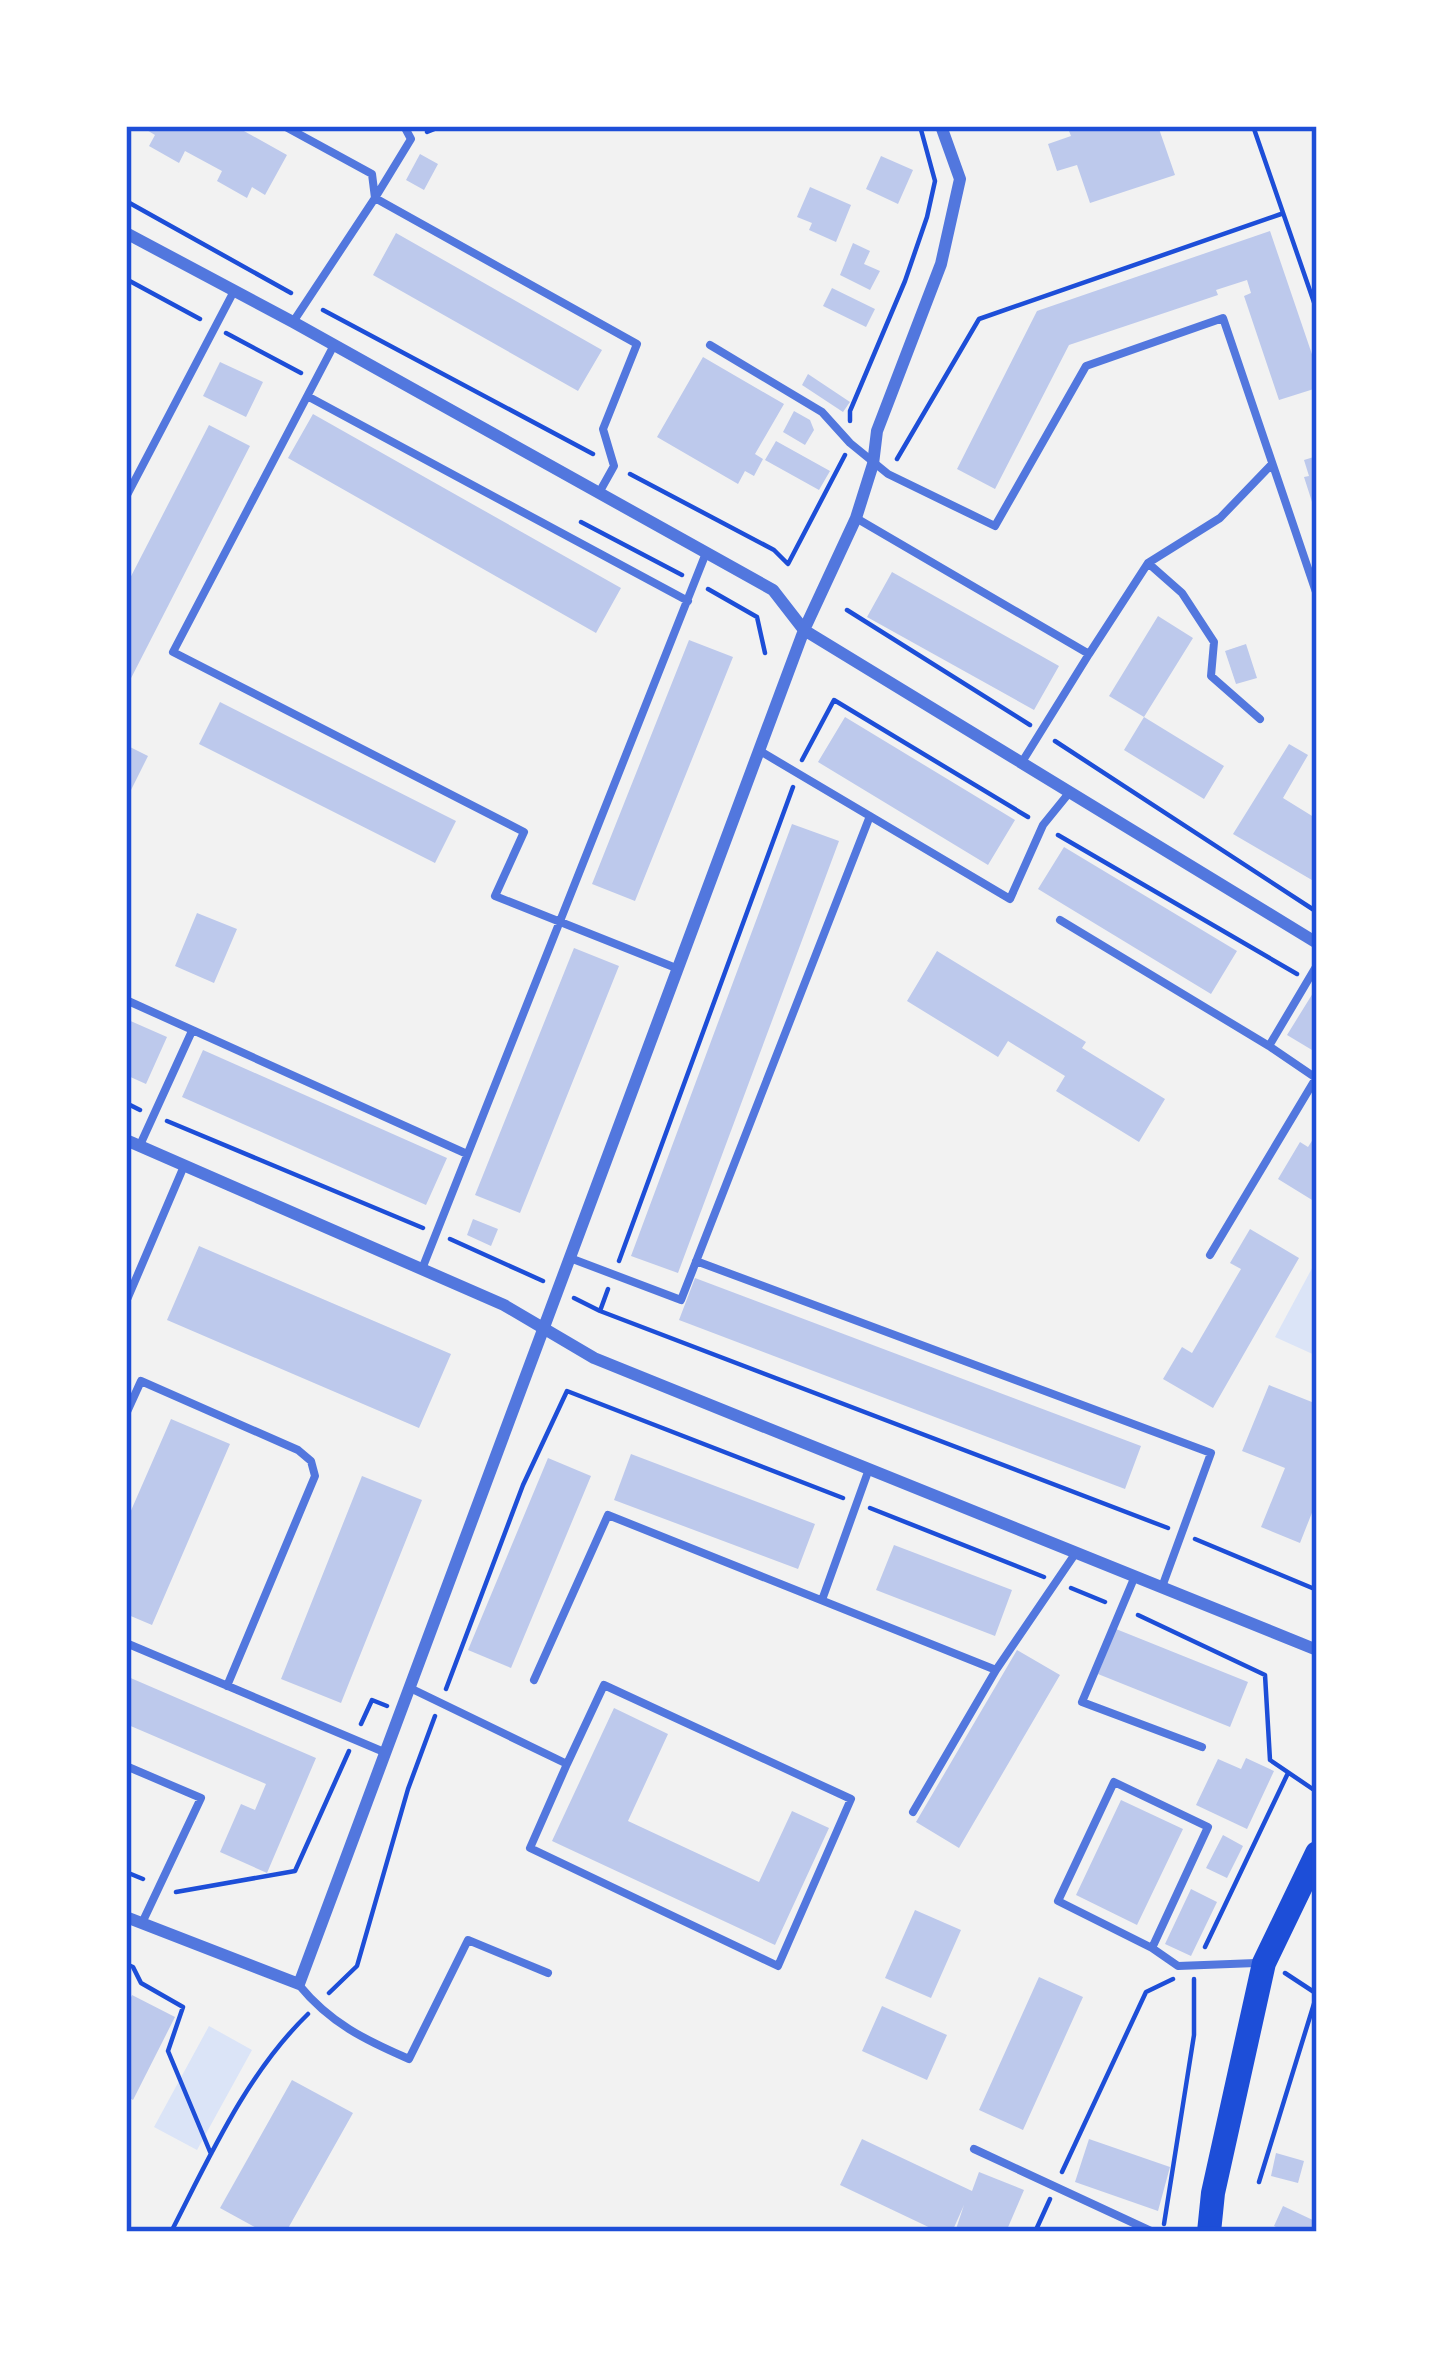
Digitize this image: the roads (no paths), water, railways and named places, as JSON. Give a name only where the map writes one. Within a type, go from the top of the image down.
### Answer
[{"type":"main road","points":[[1209,2232],[1213,2193],[1273,1967],[1317,1853]]},
{"type":"street","points":[[126,1917],[298,1984],[804,630],[856,518],[877,431],[941,264],[960,178],[941,126]]},
{"type":"street","points":[[126,233],[773,590],[804,630],[1316,940]]},
{"type":"street","points":[[133,1143],[504,1305],[594,1358],[1317,1650]]},
{"type":"lane","points":[[284,126],[372,174],[375,198]]},
{"type":"lane","points":[[293,322],[411,139],[404,126]]},
{"type":"lane","points":[[375,198],[637,344],[603,429],[614,466],[600,491]]},
{"type":"lane","points":[[126,497],[235,291]]},
{"type":"lane","points":[[710,345],[822,412],[872,464],[995,526],[1085,367],[1223,318],[1317,595]]},
{"type":"lane","points":[[334,345],[173,652],[524,832],[495,896],[678,969]]},
{"type":"lane","points":[[308,397],[688,601]]},
{"type":"lane","points":[[1022,762],[1148,563],[1220,518],[1273,464]]},
{"type":"lane","points":[[856,518],[1089,654]]},
{"type":"lane","points":[[422,1269],[706,553]]},
{"type":"lane","points":[[1148,563],[1182,593],[1214,642],[1211,676],[1260,718]]},
{"type":"lane","points":[[760,751],[1010,899],[1042,825],[1070,793]]},
{"type":"lane","points":[[570,1258],[681,1300],[869,816]]},
{"type":"lane","points":[[1060,920],[1316,1078],[1210,1255]]},
{"type":"lane","points":[[1269,1046],[1317,965]]},
{"type":"lane","points":[[126,1000],[467,1154]]},
{"type":"lane","points":[[133,1143],[153,1115],[192,1031]]},
{"type":"lane","points":[[126,1302],[184,1166]]},
{"type":"lane","points":[[696,1261],[1210,1453],[1162,1587]]},
{"type":"lane","points":[[126,1375],[298,1450],[311,1461],[315,1476],[227,1686]]},
{"type":"lane","points":[[126,1414],[141,1381]]},
{"type":"lane","points":[[822,1600],[869,1469]]},
{"type":"lane","points":[[533,1680],[608,1515],[996,1670]]},
{"type":"lane","points":[[913,1812],[996,1670],[1076,1552]]},
{"type":"lane","points":[[1135,1576],[1082,1702],[1202,1748]]},
{"type":"lane","points":[[126,1642],[384,1752]]},
{"type":"lane","points":[[604,1684],[851,1799],[778,1966],[530,1848],[567,1764],[604,1684]]},
{"type":"lane","points":[[409,1688],[567,1764]]},
{"type":"lane","points":[[126,1766],[201,1798],[142,1923]]},
{"type":"lane","points":[[1152,1948],[1208,1827],[1114,1782],[1058,1901],[1178,1966],[1273,1967]]},
{"type":"lane","points":[[298,1984],[316,2006],[352,2035],[409,2059],[468,1940],[548,1973]]},
{"type":"lane","points":[[974,2149],[1153,2232]]}]
